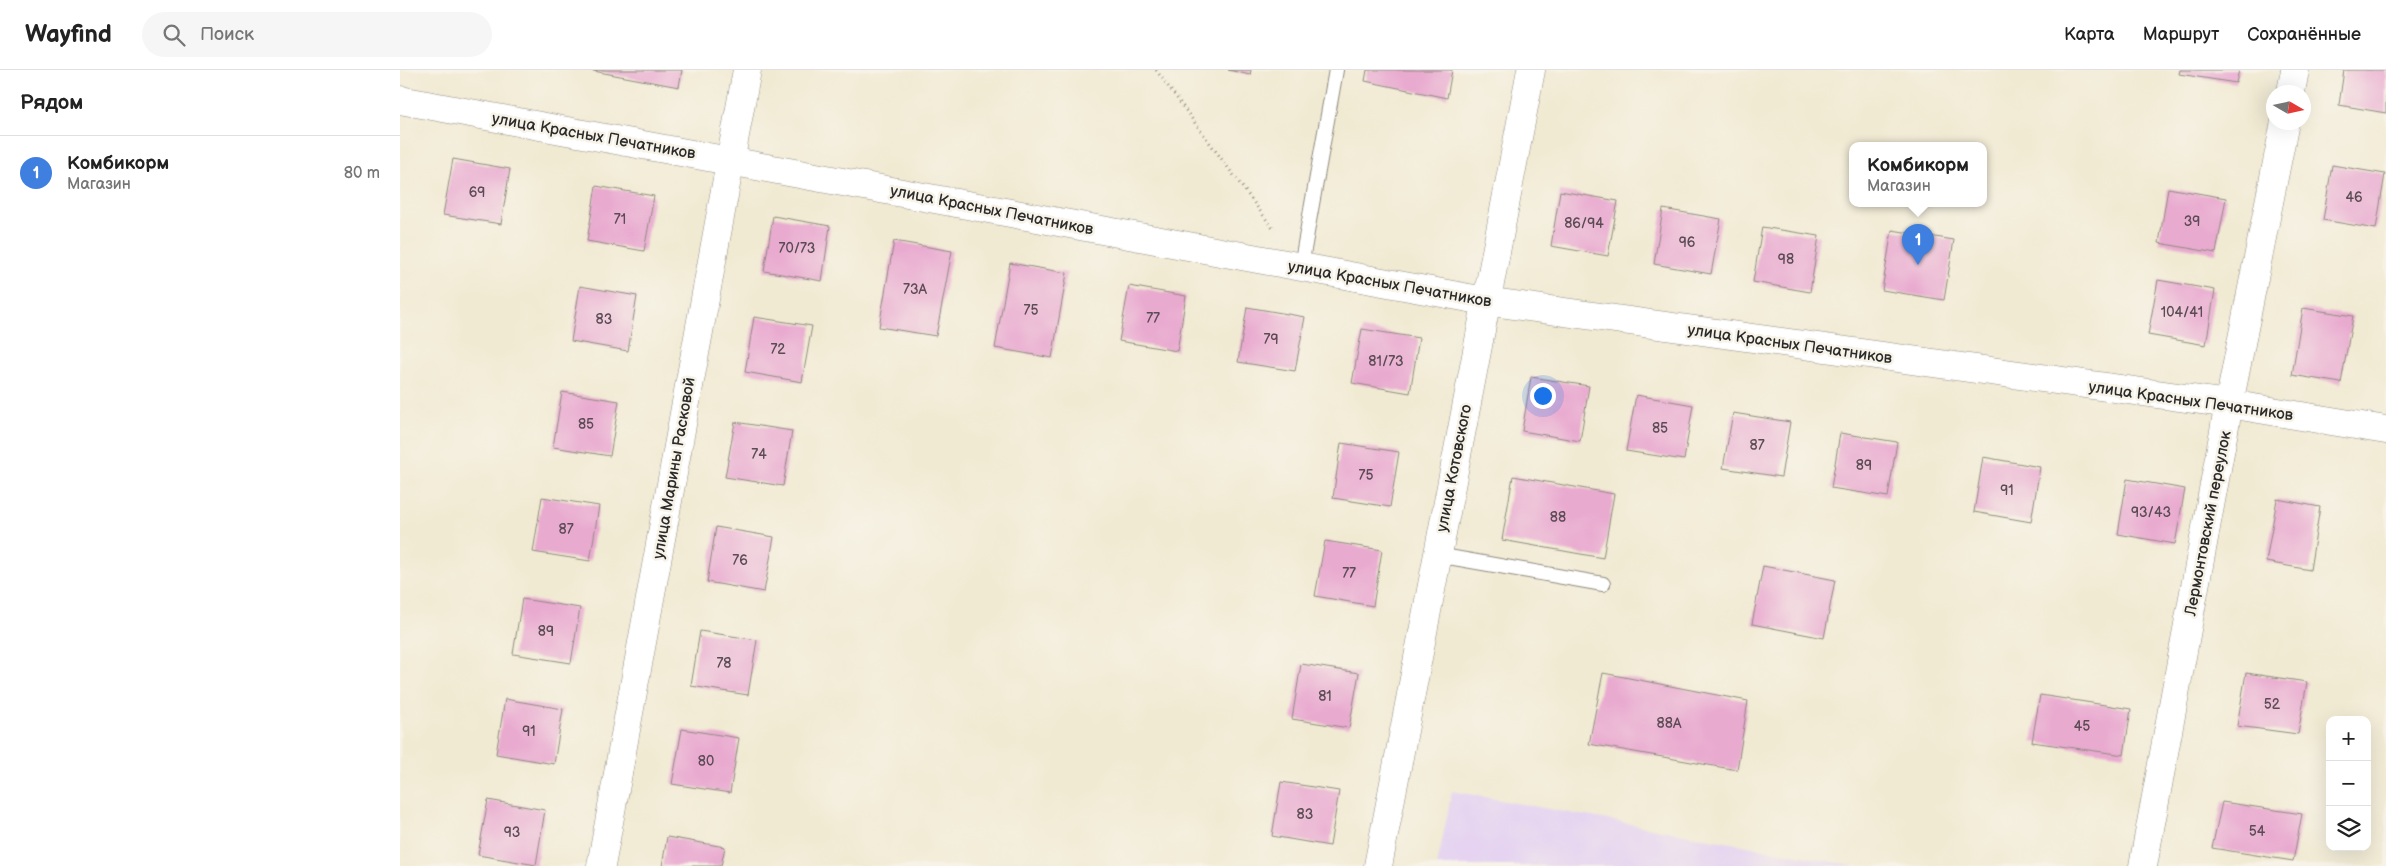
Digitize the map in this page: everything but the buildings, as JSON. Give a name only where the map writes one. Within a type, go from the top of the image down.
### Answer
[{"type":"street","name":"улица Марины Расковой","points":[[601,866],[746,70]]},
{"type":"street","name":"улица Котовского","points":[[1378,866],[1530,70]]},
{"type":"street","points":[[2293,85],[2296,70]]},
{"type":"street","name":"улица Красных Печатников","points":[[400,100],[729,159],[1485,301],[2229,404],[2386,430]]},
{"type":"street","name":"Лермонтовский переулок","points":[[2143,866],[2229,404],[2283,130]]},
{"type":"lane","points":[[1301,266],[1336,70]]},
{"type":"lane","points":[[1437,555],[1603,584]]},
{"type":"path","points":[[1156,70],[1301,266]]},
{"type":"shaded area","points":[[1452,791],[1855,866],[1437,866]]},
{"type":"place","name":"Комбикорм","points":[[1918,265]]}]
